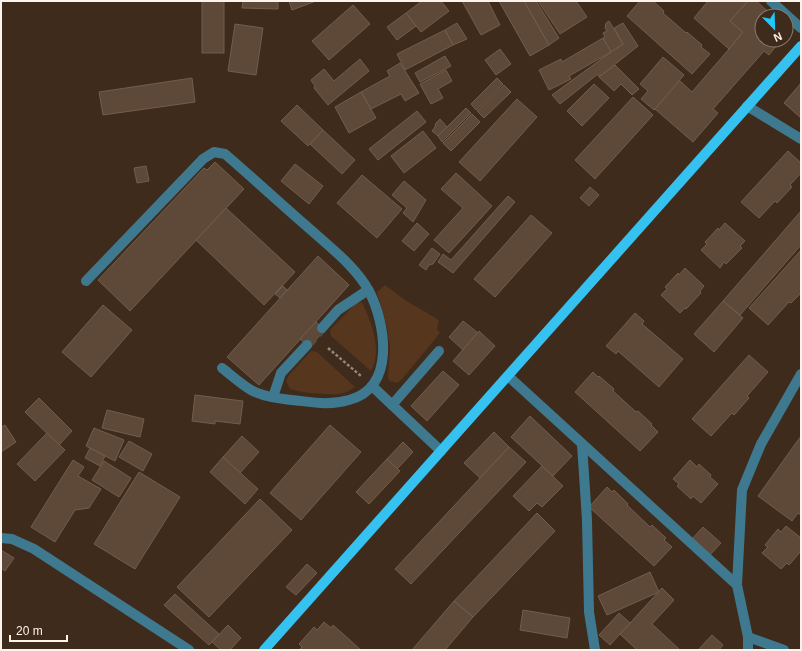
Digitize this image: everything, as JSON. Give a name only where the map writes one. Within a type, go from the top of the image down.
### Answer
[{"type":"main road","points":[[264,650],[801,46]]},
{"type":"street","points":[[771,1],[801,28]]},
{"type":"street","points":[[747,106],[801,139]]},
{"type":"street","points":[[86,281],[203,158],[214,152],[225,154],[332,249],[355,272],[368,290],[375,305],[381,326],[384,346],[382,367],[372,386],[362,394],[350,400],[327,404],[273,397],[251,390],[222,368]]},
{"type":"street","points":[[322,328],[338,310],[368,290]]},
{"type":"street","points":[[273,397],[281,373],[307,345]]},
{"type":"street","points":[[392,405],[438,351]]},
{"type":"street","points":[[748,650],[748,637],[737,585],[742,490],[761,444],[801,374]]},
{"type":"street","points":[[508,376],[737,585]]},
{"type":"street","points":[[372,386],[441,451]]},
{"type":"street","points":[[582,444],[589,612],[595,650]]},
{"type":"street","points":[[1,538],[12,539],[34,549],[190,650]]},
{"type":"street","points":[[748,637],[784,650]]},
{"type":"path","points":[[328,348],[362,377]]},
{"type":"shaded area","points":[[385,285],[405,300],[439,320],[437,329],[440,333],[397,383],[390,381],[388,378],[390,348],[387,327],[377,292]]},
{"type":"shaded area","points":[[362,302],[372,327],[376,345],[376,354],[371,371],[331,336],[330,330],[356,303]]},
{"type":"shaded area","points":[[311,351],[317,352],[355,387],[345,393],[339,394],[309,393],[290,389],[286,381],[289,375]]},
{"type":"building","points":[[202,1],[224,1],[224,53],[202,53]]},
{"type":"building","points":[[243,1],[278,1],[278,9],[242,8]]},
{"type":"building","points":[[289,1],[316,1],[292,10]]},
{"type":"building","points":[[422,1],[441,1],[449,11],[421,32],[406,13]]},
{"type":"building","points":[[462,1],[488,1],[500,25],[481,35]]},
{"type":"building","points":[[499,1],[524,1],[549,45],[530,56]]},
{"type":"building","points":[[524,1],[536,1],[559,38],[549,45]]},
{"type":"building","points":[[538,1],[576,1],[587,17],[560,34]]},
{"type":"building","points":[[640,1],[653,1],[664,11],[663,13],[702,45],[701,47],[710,54],[692,74],[627,16]]},
{"type":"building","points":[[708,1],[748,1],[730,21],[743,32],[729,49],[694,18]]},
{"type":"building","points":[[748,1],[756,1],[764,8],[754,8],[754,48],[775,48],[769,55],[764,51],[713,109],[718,113],[693,142],[655,109],[679,80],[692,92],[729,49],[743,32],[730,21]]},
{"type":"building","points":[[353,5],[370,24],[329,60],[312,41]]},
{"type":"building","points":[[406,13],[416,26],[397,40],[387,27]]},
{"type":"building","points":[[609,21],[623,44],[611,52],[603,38],[605,37],[603,33],[607,31],[605,28],[606,23]]},
{"type":"building","points":[[457,23],[467,39],[453,45],[445,30]]},
{"type":"building","points":[[623,23],[638,46],[599,77],[598,74],[560,104],[552,95],[623,44],[614,28]]},
{"type":"building","points":[[235,24],[263,28],[256,75],[228,71]]},
{"type":"building","points":[[445,30],[453,45],[405,70],[397,54]]},
{"type":"building","points":[[603,38],[611,52],[569,76],[571,79],[549,90],[539,70],[561,59],[562,62]]},
{"type":"building","points":[[500,49],[511,64],[496,75],[485,60]]},
{"type":"building","points":[[445,56],[451,66],[420,82],[415,73]]},
{"type":"building","points":[[663,57],[684,75],[654,110],[641,99],[648,91],[640,84]]},
{"type":"building","points":[[360,59],[369,71],[328,105],[314,88],[315,86],[311,80],[324,69],[334,81]]},
{"type":"building","points":[[400,63],[419,93],[405,101],[401,94],[371,109],[361,92],[390,76],[387,71]]},
{"type":"building","points":[[615,65],[639,89],[632,95],[621,84],[614,91],[599,77]]},
{"type":"building","points":[[446,70],[452,81],[438,89],[443,98],[431,104],[420,84]]},
{"type":"building","points":[[192,78],[195,102],[103,115],[99,92]]},
{"type":"building","points":[[497,78],[503,84],[476,110],[471,104]]},
{"type":"building","points":[[801,83],[801,118],[784,103]]},
{"type":"building","points":[[594,84],[609,98],[582,126],[567,111]]},
{"type":"building","points":[[504,85],[511,92],[484,118],[477,111]]},
{"type":"building","points":[[361,92],[376,118],[349,133],[335,107]]},
{"type":"building","points":[[633,97],[653,115],[595,179],[575,160]]},
{"type":"building","points":[[517,99],[537,117],[480,181],[459,162]]},
{"type":"building","points":[[297,105],[323,130],[308,146],[281,121]]},
{"type":"building","points":[[466,108],[471,113],[442,142],[438,136]]},
{"type":"building","points":[[417,111],[426,122],[378,160],[369,149]]},
{"type":"building","points":[[472,114],[480,122],[451,151],[443,143]]},
{"type":"building","points":[[440,119],[447,127],[438,136],[432,131]]},
{"type":"building","points":[[323,130],[355,160],[342,174],[310,144]]},
{"type":"building","points":[[423,131],[436,148],[404,173],[391,156]]},
{"type":"building","points":[[788,151],[801,163],[801,173],[790,185],[792,187],[777,203],[775,201],[759,218],[741,202]]},
{"type":"building","points":[[215,162],[244,189],[130,311],[98,280],[204,168],[207,170]]},
{"type":"building","points":[[295,164],[323,186],[309,204],[281,181]]},
{"type":"building","points":[[146,166],[149,181],[137,183],[134,168]]},
{"type":"building","points":[[456,173],[492,206],[449,253],[434,240],[463,208],[441,189]]},
{"type":"building","points":[[362,175],[402,209],[377,238],[337,203]]},
{"type":"building","points":[[404,181],[426,200],[413,222],[403,213],[407,208],[392,195]]},
{"type":"building","points":[[590,187],[599,195],[589,206],[580,198]]},
{"type":"building","points":[[508,196],[515,202],[453,273],[438,262],[443,254],[451,260]]},
{"type":"building","points":[[226,208],[295,272],[264,305],[196,240]]},
{"type":"building","points":[[801,211],[801,245],[740,315],[723,301]]},
{"type":"building","points":[[531,215],[552,233],[495,297],[474,279]]},
{"type":"building","points":[[417,223],[429,234],[414,251],[402,241]]},
{"type":"building","points":[[725,223],[745,241],[740,246],[742,248],[726,264],[724,262],[720,268],[701,250],[707,244],[705,242]]},
{"type":"building","points":[[432,248],[440,254],[433,264],[429,265],[426,270],[419,265]]},
{"type":"building","points":[[801,250],[801,293],[791,303],[789,302],[768,325],[749,308]]},
{"type":"building","points":[[318,256],[349,285],[259,385],[227,357]]},
{"type":"building","points":[[685,268],[704,286],[700,291],[701,293],[686,309],[685,308],[680,313],[661,295],[667,289],[665,287]]},
{"type":"building","points":[[283,286],[287,290],[280,298],[275,294]]},
{"type":"building","points":[[723,301],[743,318],[714,352],[694,334]]},
{"type":"building","points":[[103,305],[132,330],[91,377],[62,352]]},
{"type":"building","points":[[635,313],[644,321],[642,324],[683,359],[659,387],[618,351],[616,354],[606,346]]},
{"type":"building","points":[[463,321],[478,333],[463,350],[449,337]]},
{"type":"building","points":[[316,322],[325,330],[309,347],[300,339]]},
{"type":"building","points":[[479,331],[495,346],[469,375],[453,361]]},
{"type":"building","points":[[749,355],[768,372],[747,396],[749,398],[734,415],[732,413],[711,436],[692,419]]},
{"type":"building","points":[[443,371],[459,385],[427,421],[411,406]]},
{"type":"building","points":[[593,372],[614,389],[613,391],[636,412],[638,411],[658,432],[640,451],[575,392]]},
{"type":"building","points":[[195,395],[243,401],[240,424],[215,421],[215,424],[192,421]]},
{"type":"building","points":[[39,398],[72,431],[59,445],[25,412]]},
{"type":"building","points":[[107,410],[144,419],[140,437],[102,428]]},
{"type":"building","points":[[530,416],[572,456],[553,476],[511,437]]},
{"type":"building","points":[[5,425],[16,442],[1,452],[1,427]]},
{"type":"building","points":[[330,425],[361,452],[301,520],[270,493]]},
{"type":"building","points":[[94,428],[124,440],[115,461],[86,446]]},
{"type":"building","points":[[494,432],[509,447],[480,478],[464,463]]},
{"type":"building","points":[[47,433],[65,450],[35,481],[17,464]]},
{"type":"building","points":[[242,436],[259,452],[240,473],[223,457]]},
{"type":"building","points":[[801,436],[801,515],[798,513],[792,521],[758,496]]},
{"type":"building","points":[[129,441],[152,454],[143,471],[119,457]]},
{"type":"building","points":[[403,442],[413,452],[397,469],[387,459]]},
{"type":"building","points":[[509,447],[526,462],[411,584],[395,569]]},
{"type":"building","points":[[90,448],[105,456],[100,466],[85,458]]},
{"type":"building","points":[[223,457],[258,489],[245,504],[210,472]]},
{"type":"building","points":[[387,459],[400,471],[369,504],[356,492]]},
{"type":"building","points":[[73,460],[84,467],[78,476],[101,489],[89,508],[75,510],[55,542],[31,527]]},
{"type":"building","points":[[690,460],[697,467],[699,464],[718,484],[701,503],[693,496],[691,499],[677,486],[679,484],[673,479]]},
{"type":"building","points":[[104,461],[131,478],[119,497],[92,480]]},
{"type":"building","points":[[542,466],[563,486],[542,507],[537,503],[529,511],[513,496]]},
{"type":"building","points":[[139,472],[180,497],[135,569],[94,544]]},
{"type":"building","points":[[607,487],[612,492],[614,490],[650,527],[652,525],[666,538],[664,540],[672,547],[654,566],[589,507]]},
{"type":"building","points":[[260,499],[292,530],[209,617],[177,587]]},
{"type":"building","points":[[537,513],[555,531],[473,617],[454,601]]},
{"type":"building","points":[[786,526],[801,538],[801,551],[789,565],[787,563],[781,569],[762,553],[768,547],[765,545],[778,529],[781,532]]},
{"type":"building","points":[[703,527],[721,543],[709,556],[691,540]]},
{"type":"building","points":[[1,550],[14,558],[5,571],[1,568]]},
{"type":"building","points":[[307,564],[317,573],[296,595],[286,587]]},
{"type":"building","points":[[650,572],[659,592],[607,615],[598,596]]},
{"type":"building","points":[[662,588],[674,600],[652,624],[680,650],[637,650],[620,634]]},
{"type":"building","points":[[175,594],[219,634],[209,645],[164,605]]},
{"type":"building","points":[[454,601],[473,617],[445,650],[412,650]]},
{"type":"building","points":[[523,610],[570,618],[567,638],[520,630]]},
{"type":"building","points":[[619,613],[630,623],[610,645],[599,635]]},
{"type":"building","points":[[324,622],[331,628],[333,625],[361,650],[299,650],[302,647],[299,644],[314,627],[317,630]]},
{"type":"building","points":[[228,625],[241,638],[230,650],[221,650],[212,642]]},
{"type":"building","points":[[712,635],[723,645],[719,650],[698,650]]},
{"type":"tunnel","points":[[307,345],[322,328]]}]
